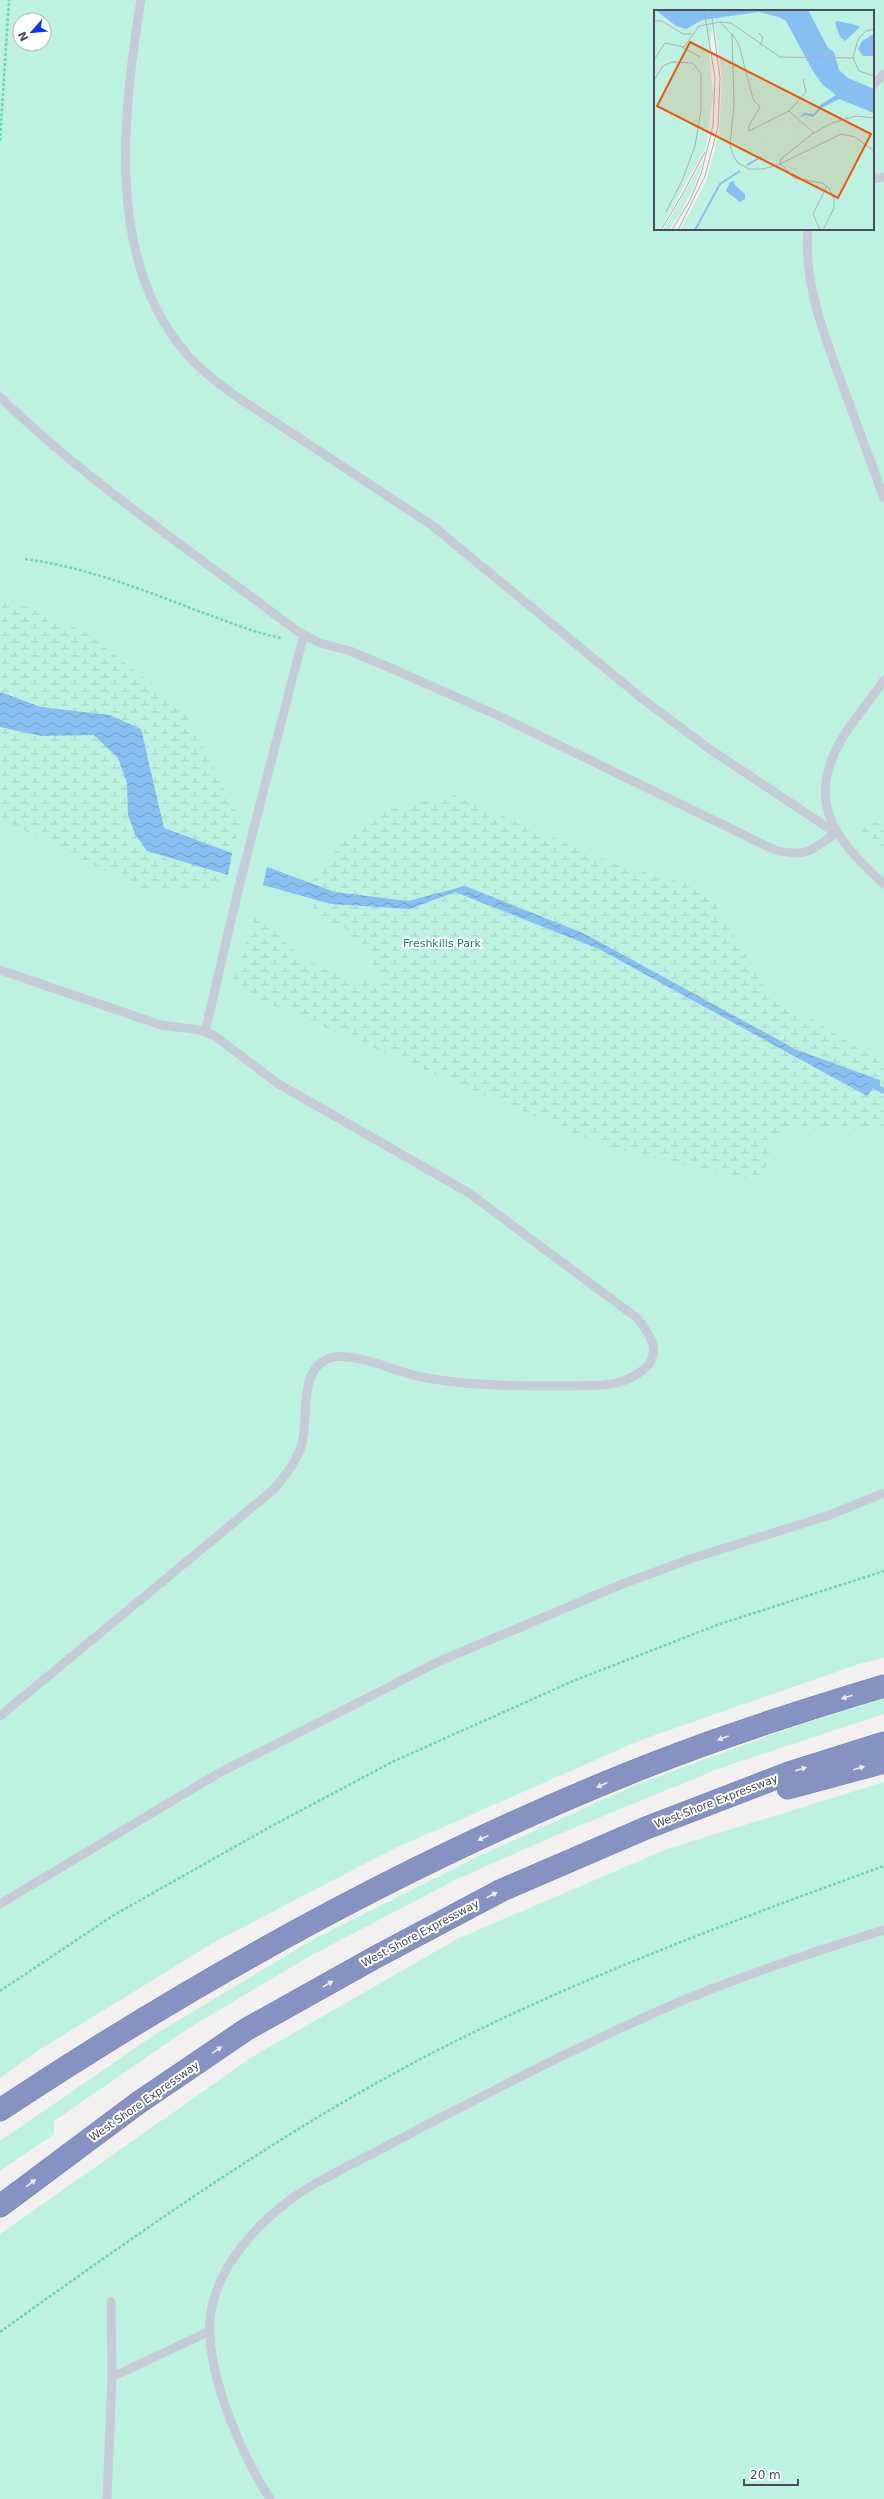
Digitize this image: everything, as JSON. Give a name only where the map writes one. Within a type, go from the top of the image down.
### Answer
[{"type":"highway","points":[[0,2110],[92,2049],[224,1970],[363,1895],[627,1774],[779,1718],[884,1686]]},
{"type":"highway","name":"West Shore Expressway","points":[[0,2206],[138,2103],[247,2029],[374,1958],[502,1890],[646,1828],[789,1773],[884,1743]]},
{"type":"highway","points":[[646,1828],[884,1762]]},
{"type":"lane","points":[[141,0],[132,53],[127,118],[126,156],[129,209],[134,244],[151,299],[167,327],[184,352],[205,373],[234,395],[433,526],[645,700],[711,750],[836,834],[884,884]]},
{"type":"lane","points":[[874,84],[884,74]]},
{"type":"lane","points":[[874,179],[884,177]]},
{"type":"lane","points":[[808,230],[807,266],[812,288],[832,356],[884,498]]},
{"type":"lane","points":[[0,397],[63,455],[99,485],[304,634],[320,643],[350,651],[497,715],[775,850],[790,854],[803,854],[836,834]]},
{"type":"lane","points":[[205,1032],[241,878],[304,634]]},
{"type":"lane","points":[[836,834],[829,818],[826,800],[826,781],[830,762],[846,732],[884,680]]},
{"type":"lane","points":[[0,970],[161,1025],[205,1032],[215,1036],[277,1082],[469,1193],[637,1318],[648,1331],[653,1344],[653,1354],[649,1364],[631,1378],[615,1383],[592,1385],[537,1386],[450,1381],[418,1376],[349,1357],[328,1358],[312,1371],[308,1381],[306,1420],[300,1449],[288,1472],[273,1490],[0,1716]]},
{"type":"lane","points":[[0,1904],[219,1773],[440,1661],[620,1585],[690,1559],[827,1516],[884,1493]]},
{"type":"lane","points":[[270,2499],[252,2468],[231,2422],[211,2348],[210,2331],[213,2301],[223,2276],[237,2253],[268,2218],[308,2187],[507,2083],[684,2000],[786,1962],[884,1930]]},
{"type":"lane","points":[[107,2499],[112,2377],[111,2302]]},
{"type":"lane","points":[[112,2377],[210,2331]]},
{"type":"path","points":[[0,141],[9,0]]},
{"type":"path","points":[[25,559],[59,564],[103,576],[268,635],[288,639],[304,634]]},
{"type":"path","points":[[0,1991],[114,1915],[268,1828],[367,1777],[392,1762],[573,1681],[717,1625],[884,1571]]},
{"type":"path","points":[[0,2332],[222,2178],[351,2099],[466,2036],[584,1980],[740,1918],[884,1866]]},
{"type":"green space","name":"Freshkills Park","points":[[0,0],[884,0],[884,1658],[859,1664],[641,1740],[391,1850],[213,1943],[39,2050],[0,2078]]},
{"type":"green space","points":[[0,596],[84,631],[183,708],[241,821],[232,853],[164,828],[141,729],[110,715],[41,707],[0,692]]},
{"type":"green space","points":[[0,727],[41,736],[94,735],[118,758],[127,783],[128,815],[135,834],[147,851],[228,875],[205,891],[142,889],[0,818]]},
{"type":"green space","points":[[454,795],[618,865],[706,889],[767,991],[884,1064],[884,1129],[794,1129],[772,1143],[762,1182],[610,1148],[230,987],[256,914],[302,958],[345,979],[388,983],[345,928],[314,915],[312,899],[331,904],[410,909],[455,892],[599,949],[867,1096],[874,1087],[877,1087],[880,1080],[797,1050],[583,933],[465,886],[409,901],[335,892],[311,883],[341,844],[384,809]]},
{"type":"green space","points":[[884,820],[884,853],[858,827]]},
{"type":"green space","points":[[884,1698],[884,1714],[723,1767],[552,1837],[455,1880],[310,1956],[189,2028],[54,2121],[54,2134],[0,2171],[0,2141],[154,2035],[312,1940],[479,1856],[633,1786],[784,1730]]},
{"type":"green space","points":[[884,1782],[884,2499],[0,2499],[0,2234],[252,2057],[457,1939],[667,1849]]},
{"type":"water","points":[[0,692],[41,707],[110,715],[141,729],[164,828],[232,853],[228,875],[147,851],[135,834],[128,815],[127,783],[118,758],[94,735],[41,736],[0,727]]},
{"type":"water","points":[[267,867],[335,892],[408,901],[465,886],[583,933],[797,1050],[880,1080],[880,1085],[874,1087],[867,1096],[599,949],[455,892],[410,909],[331,904],[263,885]]},
{"type":"waterway","points":[[871,1084],[884,1091]]}]
